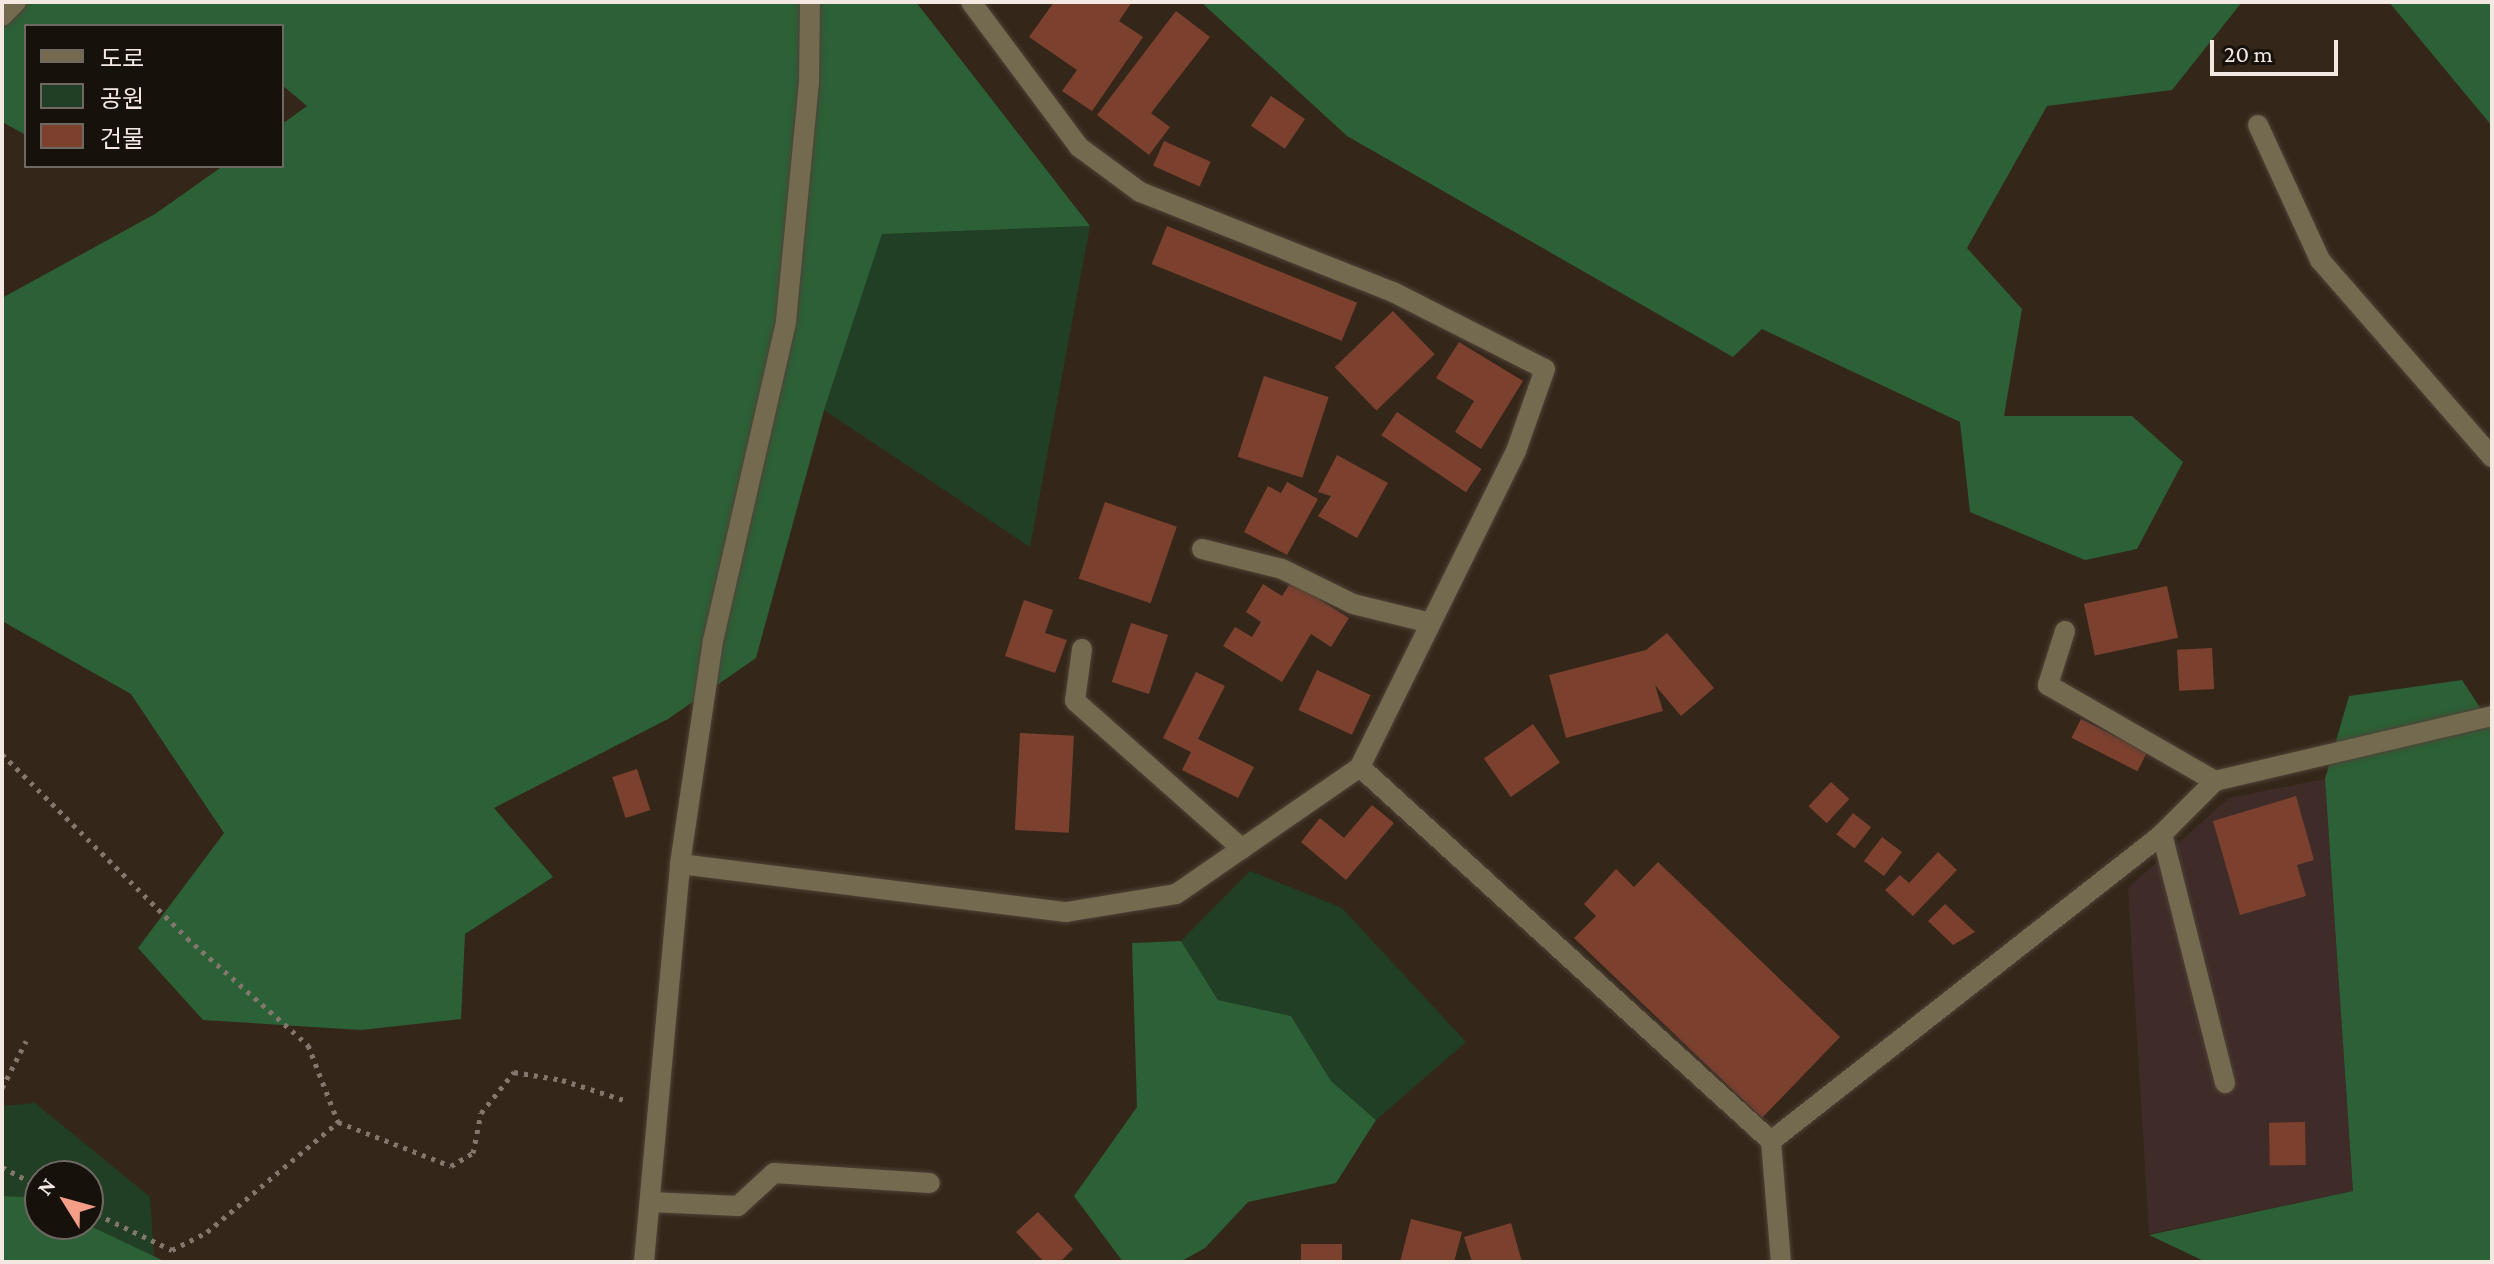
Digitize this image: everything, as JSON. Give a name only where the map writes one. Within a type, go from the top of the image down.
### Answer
[{"type":"street","points":[[2,16],[16,2]]},
{"type":"street","points":[[644,1262],[680,864],[713,641],[786,321],[809,84],[810,2]]},
{"type":"street","points":[[680,864],[1066,912],[1176,894],[1360,767],[1516,451],[1545,369],[1393,292],[1140,192],[1079,147],[971,2]]},
{"type":"street","points":[[2258,125],[2320,260],[2492,457]]},
{"type":"street","points":[[1202,549],[1282,569],[1353,604],[1431,623]]},
{"type":"street","points":[[2065,631],[2048,685],[2215,781]]},
{"type":"street","points":[[1082,649],[1075,701],[1242,849]]},
{"type":"street","points":[[1771,1141],[2162,834],[2215,781],[2492,716]]},
{"type":"street","points":[[1360,767],[1771,1141],[1781,1262]]},
{"type":"street","points":[[2162,834],[2225,1083]]},
{"type":"street","points":[[650,1202],[738,1206],[774,1173],[930,1183]]},
{"type":"path","points":[[2,754],[187,938],[308,1045],[338,1122],[451,1166],[473,1153],[481,1113],[514,1072],[562,1080],[658,1111]]},
{"type":"path","points":[[2,1088],[26,1041]]},
{"type":"path","points":[[104,1218],[172,1250],[207,1232],[338,1122]]},
{"type":"path","points":[[2,1167],[24,1179]]},
{"type":"shaded area","points":[[2325,779],[2353,1191],[2149,1234],[2128,888],[2229,798]]},
{"type":"green space","points":[[2,2],[916,2],[1090,226],[882,234],[824,410],[756,658],[668,719],[494,808],[553,877],[465,934],[461,1019],[361,1030],[203,1020],[138,948],[224,833],[131,694],[2,621],[2,298],[155,214],[220,168],[284,168],[284,123],[307,106],[284,87],[284,24],[24,24],[24,134],[2,122]]},
{"type":"green space","points":[[1201,2],[2242,2],[2172,90],[2047,106],[1967,248],[2022,309],[2004,416],[2132,416],[2183,462],[2137,549],[2085,560],[1970,512],[1960,422],[1762,329],[1733,357],[1347,136]]},
{"type":"green space","points":[[2389,2],[2492,2],[2492,126]]},
{"type":"green space","points":[[1090,226],[1030,547],[824,410],[882,234]]},
{"type":"green space","points":[[2462,680],[2492,726],[2492,1262],[2206,1262],[2149,1235],[2353,1191],[2325,779],[2349,696]]},
{"type":"green space","points":[[1250,871],[1342,908],[1466,1042],[1376,1120],[1331,1081],[1291,1016],[1218,1000],[1181,941]]},
{"type":"green space","points":[[1181,941],[1218,1000],[1291,1016],[1331,1081],[1376,1120],[1336,1183],[1248,1202],[1205,1248],[1180,1262],[1123,1262],[1074,1196],[1137,1107],[1132,943]]},
{"type":"green space","points":[[35,1103],[150,1197],[154,1257],[104,1233],[104,1160],[24,1160],[24,1197],[2,1196],[2,1106]]},
{"type":"green space","points":[[2,1196],[24,1197],[24,1240],[104,1240],[104,1233],[166,1262],[2,1262]]},
{"type":"building","points":[[1054,2],[1132,2],[1119,21],[1143,37],[1092,111],[1062,91],[1077,70],[1029,37]]},
{"type":"building","points":[[1176,11],[1210,37],[1151,113],[1170,127],[1149,155],[1097,115]]},
{"type":"building","points":[[1271,96],[1305,119],[1285,149],[1251,126]]},
{"type":"building","points":[[1164,141],[1211,162],[1200,186],[1153,166]]},
{"type":"building","points":[[1167,226],[1357,303],[1342,341],[1152,264]]},
{"type":"building","points":[[1393,311],[1435,354],[1376,410],[1335,367]]},
{"type":"building","points":[[1459,342],[1523,381],[1481,449],[1455,432],[1474,401],[1436,378]]},
{"type":"building","points":[[1264,376],[1329,397],[1302,478],[1238,457]]},
{"type":"building","points":[[1397,412],[1482,469],[1466,492],[1381,435]]},
{"type":"building","points":[[1337,455],[1388,483],[1357,538],[1318,516],[1331,496],[1318,492]]},
{"type":"building","points":[[1287,482],[1318,499],[1287,555],[1244,532],[1268,486],[1281,493]]},
{"type":"building","points":[[1105,502],[1177,527],[1150,603],[1079,579]]},
{"type":"building","points":[[1291,582],[1349,618],[1331,647],[1311,634],[1282,682],[1223,646],[1235,627],[1252,637],[1261,622],[1246,612],[1263,584],[1282,596]]},
{"type":"building","points":[[2167,586],[2178,638],[2095,656],[2084,604]]},
{"type":"building","points":[[1024,600],[1053,610],[1045,633],[1067,640],[1055,673],[1005,656]]},
{"type":"building","points":[[1131,623],[1168,635],[1149,694],[1112,682]]},
{"type":"building","points":[[1667,633],[1714,688],[1681,716],[1655,685],[1663,711],[1566,738],[1549,675],[1646,650]]},
{"type":"building","points":[[2212,648],[2214,689],[2179,691],[2177,650]]},
{"type":"building","points":[[1317,670],[1370,695],[1352,735],[1298,710]]},
{"type":"building","points":[[1196,672],[1225,686],[1198,739],[1254,767],[1238,798],[1182,770],[1191,752],[1163,738]]},
{"type":"building","points":[[2081,719],[2147,753],[2137,771],[2071,738]]},
{"type":"building","points":[[1533,724],[1560,763],[1511,797],[1484,758]]},
{"type":"building","points":[[1020,733],[1074,736],[1069,833],[1015,830]]},
{"type":"building","points":[[637,769],[650,810],[626,818],[612,777]]},
{"type":"building","points":[[1831,782],[1849,799],[1827,823],[1808,806]]},
{"type":"building","points":[[2296,796],[2314,860],[2297,865],[2306,896],[2240,915],[2213,821]]},
{"type":"building","points":[[1372,805],[1394,823],[1346,880],[1301,842],[1320,818],[1344,838]]},
{"type":"building","points":[[1853,813],[1871,827],[1855,848],[1836,834]]},
{"type":"building","points":[[1882,837],[1902,852],[1884,876],[1864,861]]},
{"type":"building","points":[[1938,852],[1957,870],[1913,916],[1885,890],[1900,875],[1909,883]]},
{"type":"building","points":[[1658,862],[1840,1037],[1762,1118],[1574,938],[1596,916],[1584,904],[1616,869],[1634,887]]},
{"type":"building","points":[[1945,904],[1975,932],[1953,945],[1928,921]]},
{"type":"building","points":[[2305,1122],[2306,1165],[2270,1166],[2269,1123]]},
{"type":"building","points":[[1038,1212],[1073,1249],[1060,1262],[1044,1262],[1016,1232]]},
{"type":"building","points":[[1411,1219],[1462,1232],[1454,1262],[1400,1262]]},
{"type":"building","points":[[1511,1223],[1522,1262],[1472,1262],[1464,1237]]},
{"type":"building","points":[[1301,1244],[1342,1244],[1342,1262],[1301,1262]]}]
